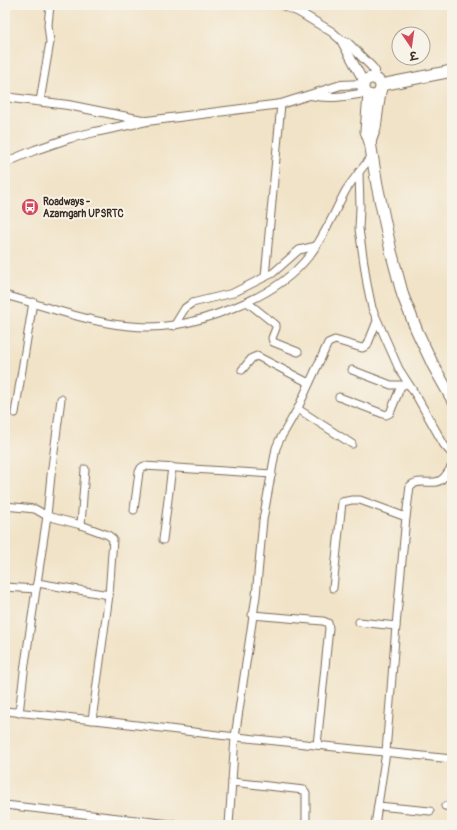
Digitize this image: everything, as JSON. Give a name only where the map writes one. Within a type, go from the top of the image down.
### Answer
[{"type":"highway","points":[[452,71],[379,84],[367,79],[366,88],[366,131],[370,142],[391,252],[403,296],[433,365],[452,399]]},
{"type":"highway","points":[[366,88],[373,96],[379,84]]},
{"type":"highway","points":[[370,142],[375,128],[379,84]]},
{"type":"street","points":[[40,101],[50,42],[48,25],[50,5]]},
{"type":"street","points":[[282,5],[299,12],[332,32],[341,40],[366,88]]},
{"type":"street","points":[[341,40],[348,43],[370,63],[375,71],[379,84]]},
{"type":"street","points":[[6,160],[70,138],[147,121],[281,104],[340,85],[366,88]]},
{"type":"street","points":[[308,95],[323,98],[335,98],[366,88]]},
{"type":"street","points":[[5,95],[12,98],[68,105],[147,121]]},
{"type":"street","points":[[265,277],[281,104]]},
{"type":"street","points":[[5,295],[107,323],[131,326],[174,326],[221,313],[266,292],[290,275],[310,255],[347,189],[372,156]]},
{"type":"street","points":[[359,172],[359,229],[368,294],[377,321],[405,385],[444,445],[452,454]]},
{"type":"street","points":[[174,326],[185,308],[192,303],[233,293],[273,273],[299,250],[316,246]]},
{"type":"street","points":[[15,413],[33,302]]},
{"type":"street","points":[[247,302],[276,325],[272,338],[273,342],[298,352]]},
{"type":"street","points":[[229,825],[235,737],[256,596],[263,520],[278,441],[298,409],[328,343],[335,340],[365,348],[377,321]]},
{"type":"street","points":[[242,370],[252,358],[257,356],[309,383]]},
{"type":"street","points":[[352,370],[391,385],[405,385]]},
{"type":"street","points":[[339,397],[386,415],[390,413],[405,385]]},
{"type":"street","points":[[20,712],[36,586],[47,516],[61,399]]},
{"type":"street","points":[[298,409],[352,444]]},
{"type":"street","points":[[134,510],[139,472],[141,468],[147,465],[272,474]]},
{"type":"street","points":[[376,825],[386,752],[396,626],[410,486],[416,482],[442,480],[452,466]]},
{"type":"street","points":[[163,540],[172,468]]},
{"type":"street","points":[[80,525],[86,469]]},
{"type":"street","points":[[333,588],[342,502],[360,500],[406,517]]},
{"type":"street","points":[[5,506],[32,509],[47,516],[80,525],[108,535],[113,539],[108,595],[92,720]]},
{"type":"street","points":[[5,587],[36,586],[108,595]]},
{"type":"street","points":[[252,615],[323,621],[328,623],[329,628],[317,744]]},
{"type":"street","points":[[359,622],[396,626]]},
{"type":"street","points":[[5,711],[235,737],[317,744],[452,759]]},
{"type":"street","points":[[232,782],[304,790],[306,793],[306,822],[302,825]]},
{"type":"street","points":[[5,805],[142,823],[179,825]]},
{"type":"street","points":[[378,806],[430,811]]},
{"type":"place","name":"Roadways - Azamgarh UPSRTC","points":[[30,207]]}]
